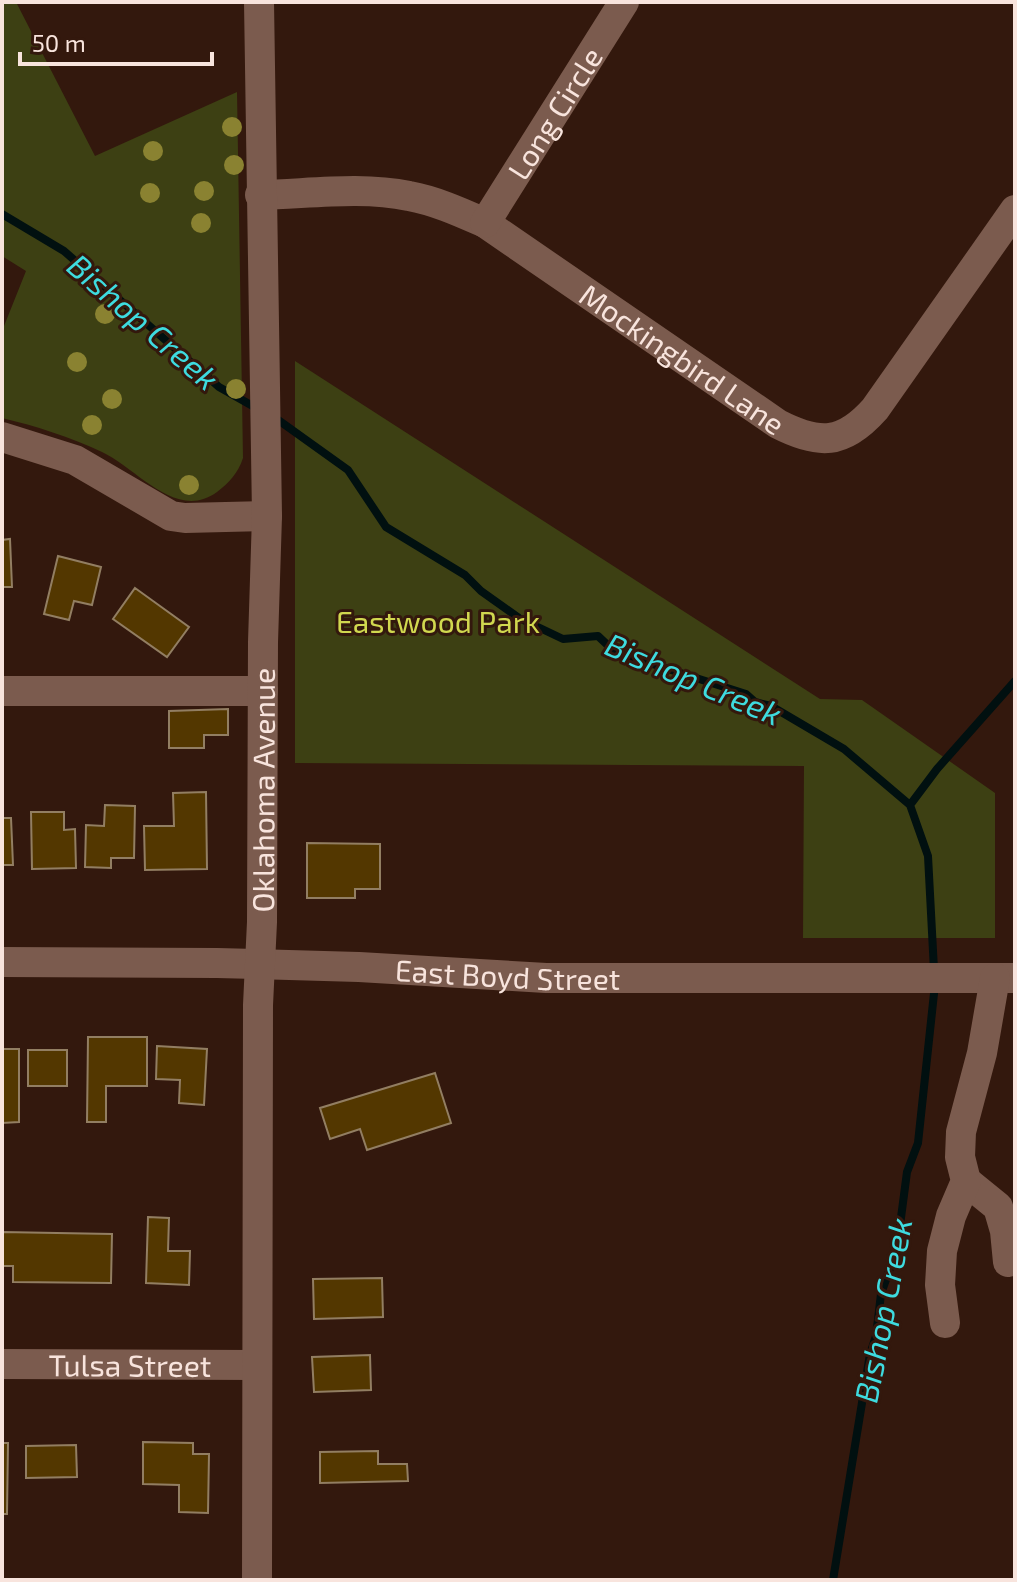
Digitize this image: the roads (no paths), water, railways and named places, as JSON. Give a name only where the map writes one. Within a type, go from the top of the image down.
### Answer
[{"type":"street","name":"Oklahoma Avenue","points":[[257,1580],[259,964],[267,516],[259,2]]},
{"type":"street","name":"Long Circle","points":[[485,223],[624,2]]},
{"type":"street","name":"Mockingbird Lane","points":[[260,195],[379,192],[444,205],[485,223],[778,424],[801,436],[817,439],[834,438],[860,427],[1015,210]]},
{"type":"street","points":[[2,437],[75,460],[171,516],[267,516]]},
{"type":"street","points":[[2,691],[263,691]]},
{"type":"street","name":"East Boyd Street","points":[[2,962],[259,964],[546,978],[996,979]]},
{"type":"street","points":[[996,979],[982,1053],[961,1132],[960,1157],[966,1181],[998,1207],[1005,1231],[1008,1262]]},
{"type":"street","points":[[945,1323],[940,1285],[942,1251],[951,1216],[966,1181]]},
{"type":"street","name":"Tulsa Street","points":[[2,1364],[257,1365]]},
{"type":"waterway","name":"Bishop Creek","points":[[2,214],[64,251],[219,387],[258,409]]},
{"type":"waterway","name":"Bishop Creek","points":[[274,417],[348,470],[386,527],[465,575],[481,591],[519,618],[563,639],[598,636],[615,652],[746,694],[755,702],[771,706],[844,749],[910,805],[928,856],[934,970]]},
{"type":"waterway","points":[[910,805],[937,769],[1015,681]]},
{"type":"waterway","name":"Bishop Creek","points":[[833,1580],[881,1294],[897,1248],[907,1172],[918,1143],[935,984]]},
{"type":"park label","name":"Eastwood Park","points":[[438,621]]}]
